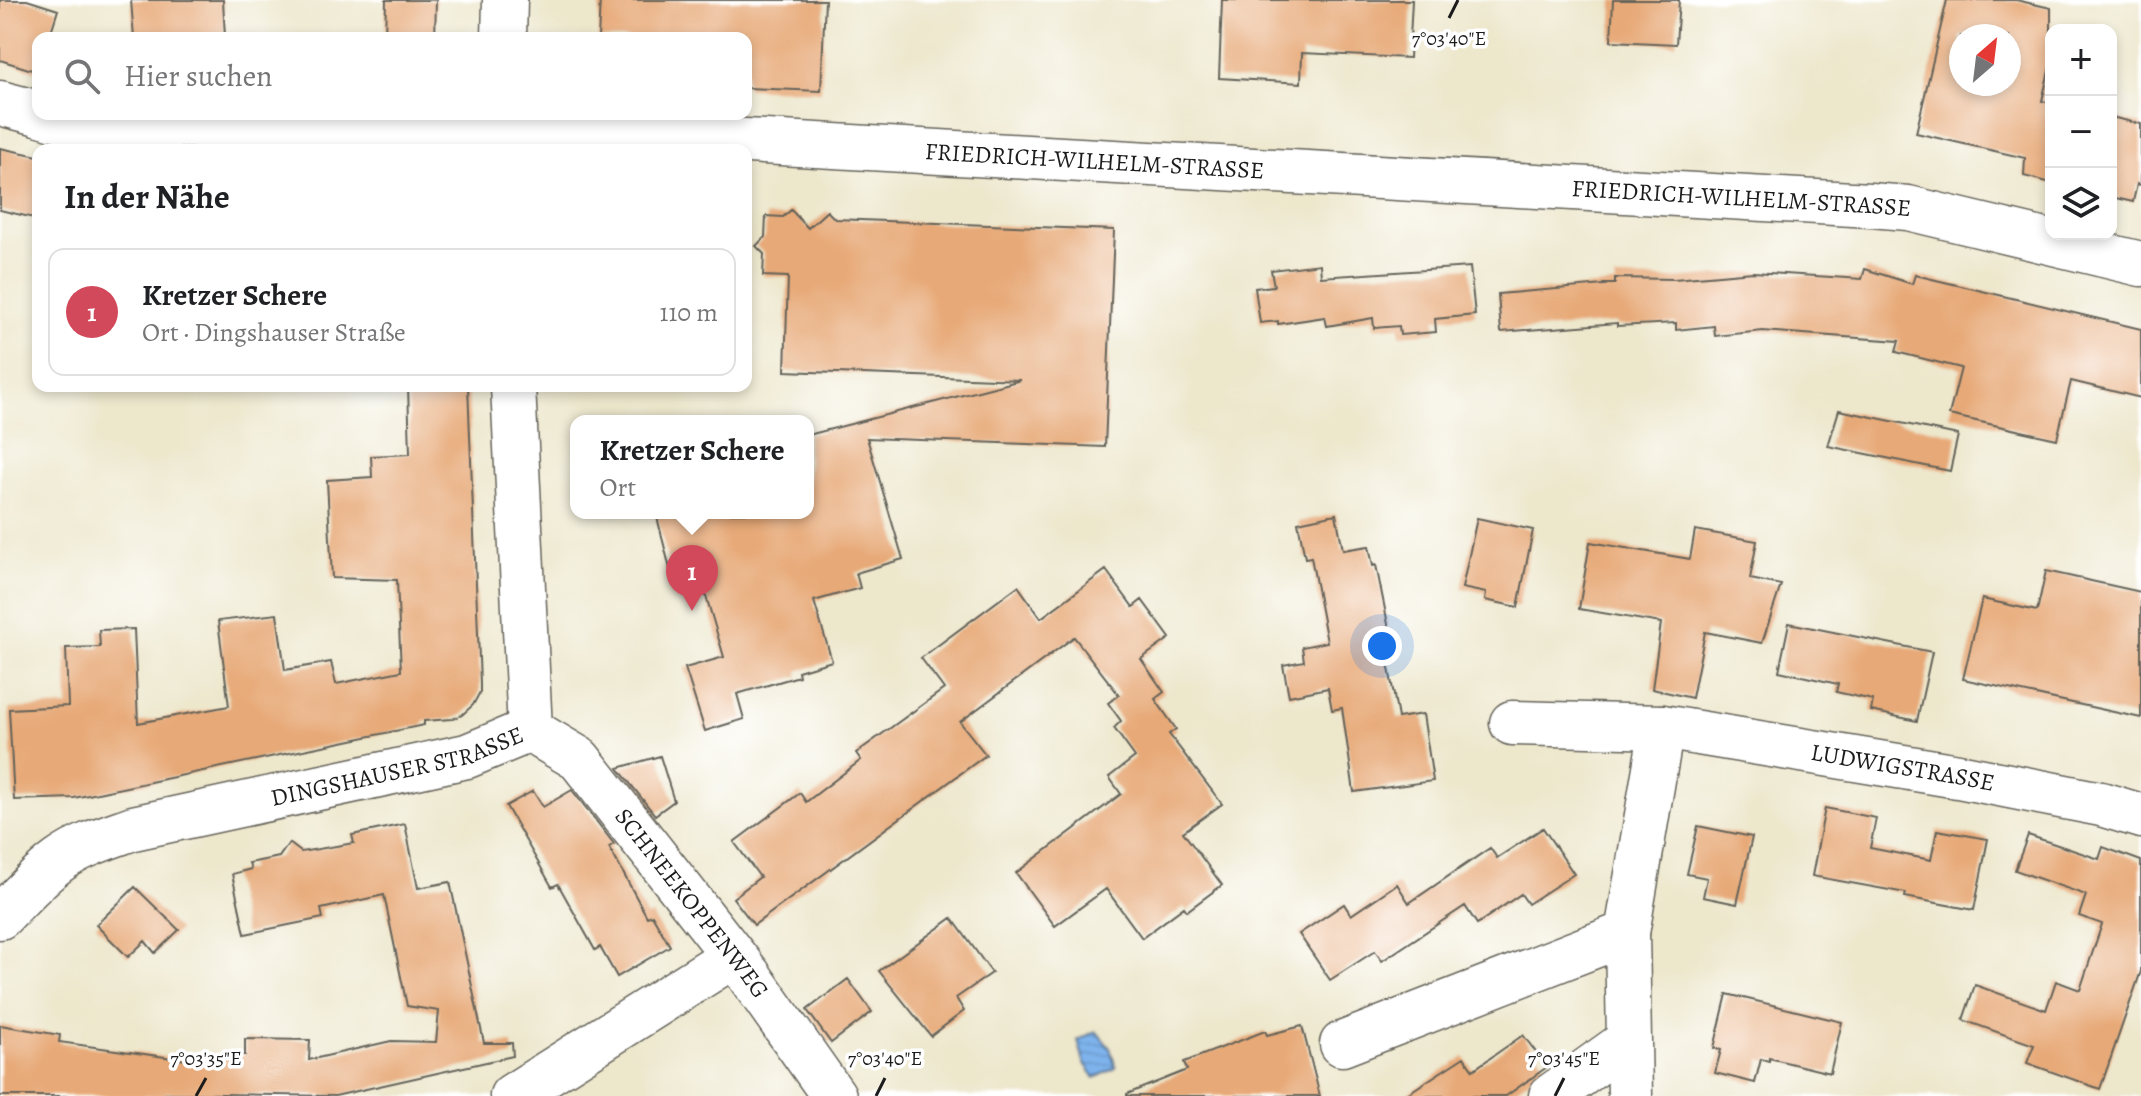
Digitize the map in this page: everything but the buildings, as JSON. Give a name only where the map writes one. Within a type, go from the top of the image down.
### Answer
[{"type":"street","points":[[504,32],[505,0]]},
{"type":"street","name":"FRIEDRICH-WILHELM-STRASSE","points":[[0,103],[32,112]]},
{"type":"street","name":"FRIEDRICH-WILHELM-STRASSE","points":[[61,120],[79,125],[501,130],[1908,208],[2141,264]]},
{"type":"street","name":"DINGSHAUSER STRASSE","points":[[0,917],[60,860],[84,846],[133,828],[467,756],[530,730],[513,392]]},
{"type":"street","name":"LUDWIGSTRASSE","points":[[1512,723],[1662,727],[1958,776],[2101,804],[2141,816]]},
{"type":"street","points":[[1630,1096],[1627,933],[1662,727]]},
{"type":"street","name":"SCHNEEKOPPENWEG","points":[[530,730],[579,759],[733,956],[834,1096]]},
{"type":"street","points":[[1342,1044],[1627,933]]},
{"type":"street","points":[[512,1096],[733,956]]},
{"type":"street","points":[[1551,1096],[1628,1041]]},
{"type":"water","points":[[1096,1031],[1110,1048],[1116,1068],[1095,1078],[1084,1062],[1078,1040]]},
{"type":"place","name":"Kretzer Schere","points":[[692,611]]}]
